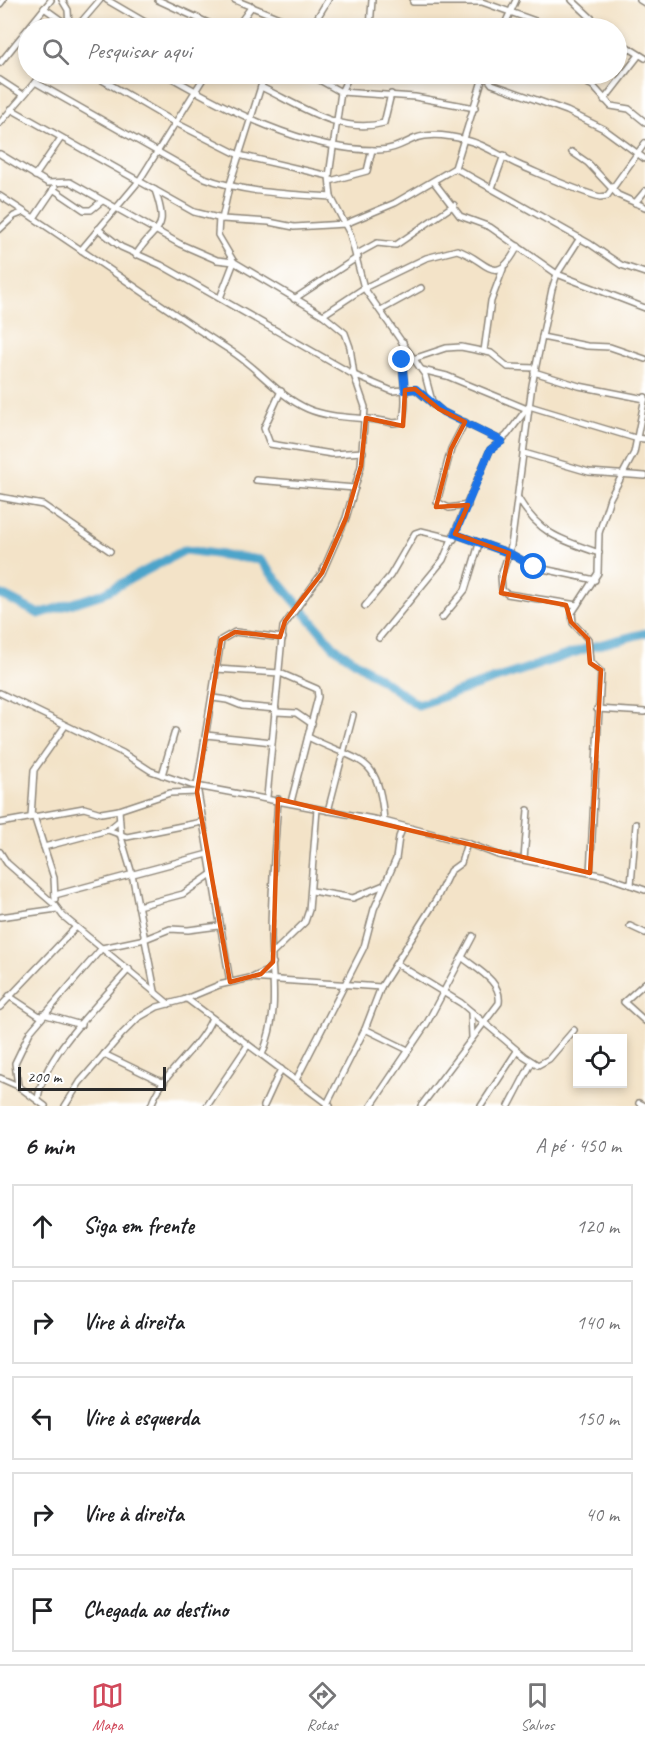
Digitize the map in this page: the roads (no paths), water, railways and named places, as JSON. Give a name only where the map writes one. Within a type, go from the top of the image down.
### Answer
[{"type":"street","points":[[36,18],[51,0]]},
{"type":"street","points":[[62,0],[71,18]]},
{"type":"street","points":[[84,18],[100,0]]},
{"type":"street","points":[[107,0],[138,18]]},
{"type":"street","points":[[160,0],[198,18]]},
{"type":"street","points":[[235,0],[279,18]]},
{"type":"street","points":[[317,18],[328,0]]},
{"type":"street","points":[[371,18],[372,0]]},
{"type":"street","points":[[508,18],[516,0]]},
{"type":"street","points":[[572,0],[590,18]]},
{"type":"street","points":[[640,0],[645,3]]},
{"type":"street","points":[[413,2],[482,1],[529,18]]},
{"type":"street","points":[[243,18],[252,6]]},
{"type":"street","points":[[44,8],[60,18]]},
{"type":"street","points":[[0,63],[18,40]]},
{"type":"street","points":[[627,47],[642,57],[627,74]]},
{"type":"street","points":[[0,80],[23,95]]},
{"type":"street","points":[[0,123],[33,84]]},
{"type":"street","points":[[38,84],[202,177],[229,187],[279,194],[331,197]]},
{"type":"street","points":[[109,84],[174,122],[239,155],[329,178],[367,171],[372,150]]},
{"type":"street","points":[[182,84],[276,129],[333,144],[372,150],[396,148],[422,136],[465,140],[592,195],[604,197],[645,143]]},
{"type":"street","points":[[81,250],[139,181],[199,84]]},
{"type":"street","points":[[234,262],[218,235],[220,218],[262,84]]},
{"type":"street","points":[[327,84],[341,92],[391,94],[474,108]]},
{"type":"street","points":[[345,84],[341,92],[333,144],[329,178],[331,197],[358,256],[364,288],[422,370],[430,387],[433,405]]},
{"type":"street","points":[[11,109],[184,208],[220,218],[269,222],[294,227],[345,225],[434,182],[455,168],[480,84]]},
{"type":"street","points":[[492,84],[567,111],[604,129],[645,159]]},
{"type":"street","points":[[589,84],[613,107],[628,109],[645,122]]},
{"type":"street","points":[[604,100],[618,84]]},
{"type":"street","points":[[261,87],[336,123],[357,126],[384,123],[391,94]]},
{"type":"street","points":[[35,176],[61,138]]},
{"type":"street","points":[[572,152],[588,163],[612,189],[645,207]]},
{"type":"street","points":[[0,154],[48,183],[70,182],[157,232],[217,260],[234,262],[323,315],[345,333],[350,347],[354,375],[363,398],[366,418],[363,452],[346,518],[322,573],[285,621],[267,797]]},
{"type":"street","points":[[492,188],[504,155]]},
{"type":"street","points":[[455,168],[580,238],[621,265],[645,273]]},
{"type":"street","points":[[434,182],[454,205],[460,216],[490,227],[558,274],[645,308]]},
{"type":"street","points":[[34,218],[58,183]]},
{"type":"street","points":[[53,189],[84,210],[91,210],[102,201]]},
{"type":"street","points":[[136,255],[145,241],[157,232],[163,216],[155,190]]},
{"type":"street","points":[[634,203],[645,191]]},
{"type":"street","points":[[0,196],[139,291],[168,308],[196,330],[233,352],[281,391],[309,409],[393,423],[402,422],[405,390],[402,373],[403,342]]},
{"type":"street","points":[[14,205],[14,216]]},
{"type":"street","points":[[294,299],[377,243],[396,245],[454,205]]},
{"type":"street","points":[[0,229],[14,216],[24,212]]},
{"type":"street","points":[[98,229],[121,247],[160,265],[354,375],[392,391],[416,389],[433,405],[502,441]]},
{"type":"street","points":[[578,605],[566,605],[504,592],[501,576],[509,553],[524,453],[527,407],[542,337],[558,274],[580,238]]},
{"type":"street","points":[[323,315],[364,288],[426,258],[453,250],[461,251],[490,270],[502,268],[510,262],[518,246]]},
{"type":"street","points":[[220,298],[234,262]]},
{"type":"street","points":[[484,351],[491,301],[502,268]]},
{"type":"street","points":[[381,310],[421,288]]},
{"type":"street","points":[[542,337],[587,346],[610,347],[645,359]]},
{"type":"street","points":[[413,359],[452,347],[484,351],[498,357],[508,367],[535,370],[579,386],[645,398],[635,438],[634,453],[601,525],[595,580],[572,613]]},
{"type":"street","points":[[422,370],[447,376],[527,407],[645,439]]},
{"type":"street","points":[[281,391],[264,428],[270,444],[332,454],[363,452]]},
{"type":"street","points":[[379,638],[443,560],[490,450],[502,441],[527,407]]},
{"type":"street","points":[[465,422],[451,449],[437,502],[449,508],[468,505]]},
{"type":"street","points":[[524,453],[589,472],[645,476]]},
{"type":"street","points":[[256,480],[355,488]]},
{"type":"street","points":[[0,497],[43,505],[110,551]]},
{"type":"street","points":[[518,498],[530,517],[543,530],[556,538],[599,553]]},
{"type":"street","points":[[365,606],[390,576],[415,533],[421,531],[454,536],[509,553],[534,567],[595,580]]},
{"type":"street","points":[[442,618],[465,590],[478,544]]},
{"type":"street","points":[[566,605],[572,613],[573,623],[588,639],[591,662],[601,670],[597,709],[590,873]]},
{"type":"street","points":[[230,982],[197,789],[221,640],[226,635],[235,632],[283,638]]},
{"type":"street","points":[[216,669],[280,674],[316,689],[318,697],[291,802]]},
{"type":"street","points":[[0,693],[108,745],[162,775],[197,789],[267,797],[384,821],[467,843],[498,855],[590,873],[645,890]]},
{"type":"street","points":[[213,698],[228,700],[242,706],[296,713],[312,724]]},
{"type":"street","points":[[597,709],[645,712]]},
{"type":"street","points":[[328,811],[353,715]]},
{"type":"street","points":[[56,907],[54,878],[32,817],[34,770],[65,726]]},
{"type":"street","points":[[162,775],[175,731]]},
{"type":"street","points":[[206,735],[272,742]]},
{"type":"street","points":[[308,737],[341,754],[366,763],[372,770],[382,797],[384,821]]},
{"type":"street","points":[[0,823],[59,815],[84,808],[97,813],[119,810],[155,797],[197,789]]},
{"type":"street","points":[[262,1055],[273,1026],[273,874],[278,800]]},
{"type":"street","points":[[272,954],[304,922],[312,891],[317,809]]},
{"type":"street","points":[[119,810],[118,821],[121,837],[132,874],[155,992]]},
{"type":"street","points":[[524,859],[528,810]]},
{"type":"street","points":[[44,847],[108,830],[118,821]]},
{"type":"street","points":[[108,830],[121,837],[202,822]]},
{"type":"street","points":[[631,885],[636,824]]},
{"type":"street","points":[[296,1080],[364,947],[371,918],[396,859],[403,827]]},
{"type":"street","points":[[187,999],[328,1105],[365,1029],[381,987],[397,964],[450,871],[461,863],[467,843]]},
{"type":"street","points":[[0,852],[7,863],[76,927],[169,1004]]},
{"type":"street","points":[[56,895],[208,854]]},
{"type":"street","points":[[138,906],[183,894],[210,875]]},
{"type":"street","points":[[312,891],[353,897],[384,885]]},
{"type":"street","points":[[0,917],[56,907]]},
{"type":"street","points":[[18,1086],[15,1063],[42,1015],[102,948],[145,939],[170,928],[188,930],[219,926]]},
{"type":"street","points":[[630,926],[645,933]]},
{"type":"street","points":[[0,1007],[76,927]]},
{"type":"street","points":[[371,1106],[427,1023],[473,936]]},
{"type":"street","points":[[421,1106],[472,1037],[498,1007],[499,993],[494,983],[462,957]]},
{"type":"street","points":[[65,1106],[80,1082],[138,1018],[151,1010],[187,999],[204,990],[250,978],[267,970],[273,962]]},
{"type":"street","points":[[397,964],[443,991],[471,1011],[532,1062],[544,1063],[574,1030]]},
{"type":"street","points":[[38,1100],[40,1088],[52,1062],[129,969]]},
{"type":"street","points":[[250,978],[381,987]]},
{"type":"street","points":[[645,983],[624,1002],[645,1021]]},
{"type":"street","points":[[9,996],[42,1015],[81,1025]]},
{"type":"street","points":[[471,1011],[472,1037]]},
{"type":"street","points":[[151,1106],[164,1083],[207,1031],[212,1018]]},
{"type":"street","points":[[365,1029],[408,1050]]},
{"type":"street","points":[[207,1106],[248,1045]]},
{"type":"street","points":[[481,1106],[517,1051]]},
{"type":"street","points":[[104,1054],[164,1083]]},
{"type":"street","points":[[509,1106],[532,1062]]},
{"type":"street","points":[[264,1106],[281,1069]]},
{"type":"street","points":[[0,1078],[18,1086],[45,1106]]},
{"type":"waterway","points":[[0,594],[39,614],[102,594],[185,550],[260,560],[334,647],[418,705],[591,647],[645,633]]}]
